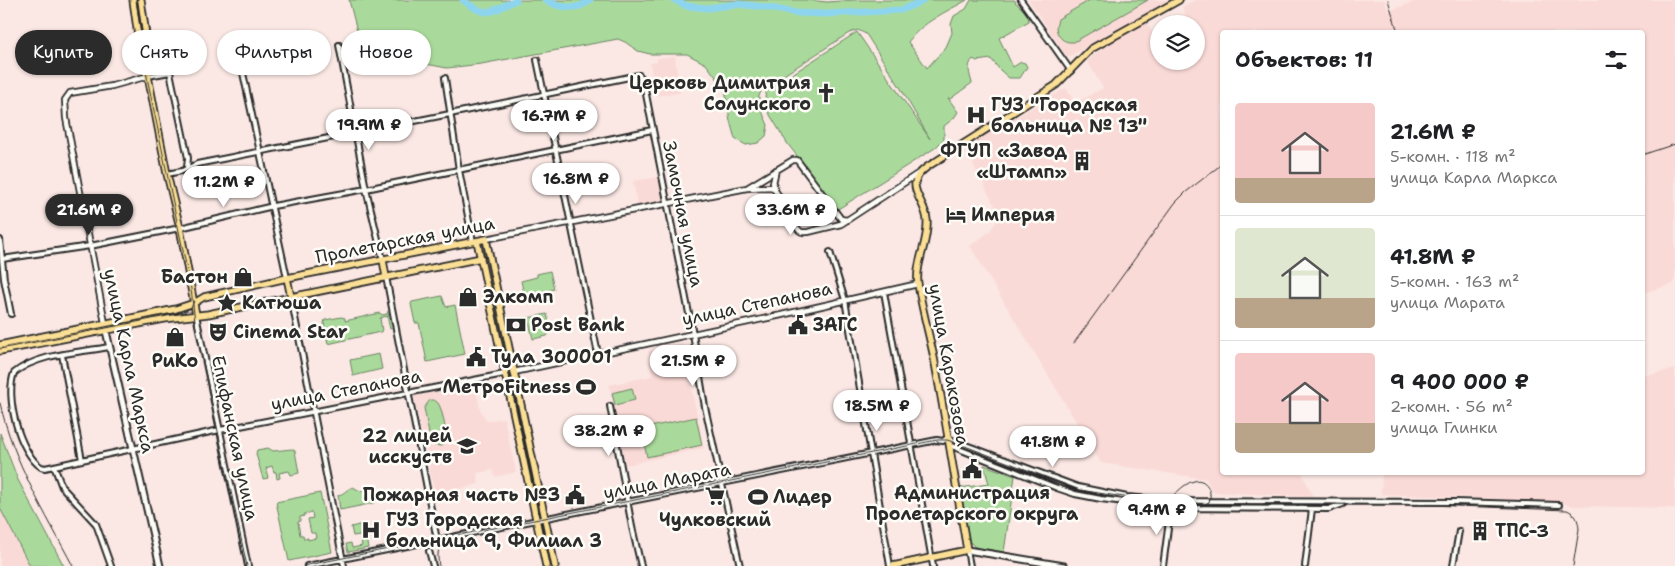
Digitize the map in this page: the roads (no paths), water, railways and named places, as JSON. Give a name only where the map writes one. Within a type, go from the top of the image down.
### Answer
[{"type":"main road","points":[[133,0],[142,64],[148,76],[196,315]]},
{"type":"main road","points":[[141,0],[150,64],[148,76]]},
{"type":"main road","points":[[920,172],[1052,88],[1091,49],[1179,0]]},
{"type":"main road","name":"улица Каракозова","points":[[920,172],[915,181],[917,193],[925,211],[927,224],[918,267],[918,284],[934,359],[946,441],[967,550]]},
{"type":"main road","points":[[486,239],[555,566]]},
{"type":"main road","name":"Пролетарская улица","points":[[11,346],[176,308],[194,303],[204,297],[287,278],[486,239]]},
{"type":"main road","points":[[472,242],[480,258],[546,566]]},
{"type":"main road","points":[[470,260],[476,252],[472,242]]},
{"type":"main road","name":"Пролетарская улица","points":[[11,346],[208,314],[480,258]]},
{"type":"main road","points":[[383,260],[386,277]]},
{"type":"main road","points":[[287,278],[291,297]]},
{"type":"main road","name":"улица Карла Маркса","points":[[105,323],[160,566]]},
{"type":"main road","points":[[0,344],[11,346]]},
{"type":"main road","points":[[0,351],[11,346]]},
{"type":"main road","name":"улица Степанова","points":[[504,374],[514,372]]},
{"type":"main road","points":[[523,459],[532,457]]},
{"type":"main road","points":[[892,566],[967,550],[1064,566]]},
{"type":"street","points":[[1021,0],[1071,71]]},
{"type":"street","points":[[339,45],[366,189],[383,260]]},
{"type":"street","points":[[537,60],[598,354]]},
{"type":"street","points":[[148,76],[170,72],[189,164],[186,169]]},
{"type":"street","points":[[243,75],[287,278]]},
{"type":"street","name":"Замочная улица","points":[[544,94],[639,75],[643,79],[707,415],[740,566]]},
{"type":"street","name":"улица Карла Маркса","points":[[105,323],[66,118],[65,100],[70,93],[112,86],[148,76]]},
{"type":"street","points":[[445,78],[472,242]]},
{"type":"street","points":[[167,174],[182,171],[196,164],[544,94]]},
{"type":"street","points":[[2,259],[90,246],[180,228],[273,206],[556,151],[652,130]]},
{"type":"street","name":"Пролетарская улица","points":[[486,239],[747,188],[790,160],[797,160],[841,219],[848,220]]},
{"type":"street","points":[[776,170],[775,190],[800,231],[808,232],[829,228],[848,220],[920,172]]},
{"type":"street","points":[[903,184],[908,184],[917,193]]},
{"type":"street","points":[[747,188],[768,186],[775,190]]},
{"type":"street","points":[[0,240],[11,314]]},
{"type":"street","points":[[830,252],[845,300],[892,566]]},
{"type":"street","points":[[386,277],[423,476],[437,540]]},
{"type":"street","name":"улица Степанова","points":[[514,372],[918,284]]},
{"type":"street","points":[[884,292],[933,566]]},
{"type":"street","points":[[291,297],[344,566]]},
{"type":"street","name":"Епифанская улица","points":[[196,315],[248,566]]},
{"type":"street","points":[[82,460],[62,355],[109,347]]},
{"type":"street","name":"улица Степанова","points":[[62,355],[33,362],[14,372],[11,385],[14,418],[24,445],[38,465],[44,468],[220,430],[504,374]]},
{"type":"street","points":[[610,406],[641,566]]},
{"type":"street","name":"улица Марата","points":[[946,441],[1058,488],[1092,498],[1171,508],[1312,510],[1329,509],[1346,502]]},
{"type":"street","name":"улица Марата","points":[[308,566],[871,454],[946,441],[1078,487],[1127,497],[1171,501],[1455,502],[1559,505]]},
{"type":"street","points":[[54,466],[62,487],[96,524],[112,566]]},
{"type":"street","points":[[1092,498],[1093,491]]},
{"type":"street","points":[[1163,566],[1171,501]]},
{"type":"street","points":[[1268,502],[1268,508]]},
{"type":"street","points":[[1305,566],[1313,502]]},
{"type":"street","points":[[1453,566],[1459,531]]},
{"type":"street","name":"улица Каракозова","points":[[967,550],[970,566]]},
{"type":"street","points":[[429,551],[433,566]]},
{"type":"waterway","points":[[463,0],[484,12],[490,12],[516,0]]},
{"type":"waterway","points":[[545,0],[556,5],[568,7],[579,6],[590,0]]},
{"type":"waterway","points":[[675,0],[687,6],[708,8],[737,4],[796,13],[826,14],[901,10],[923,0]]},
{"type":"tram line","points":[[136,0],[147,77],[191,289],[196,329],[247,566]]},
{"type":"tram line","points":[[0,349],[182,313],[191,308],[194,301]]},
{"type":"tram line","points":[[303,566],[937,440],[957,443],[1080,490],[1161,503],[1429,505],[1567,510],[1576,517],[1579,529],[1573,566]]},
{"type":"tram line","points":[[1161,503],[1185,485],[1198,480],[1205,483],[1210,494],[1209,502],[1201,506]]},
{"type":"tram line","points":[[439,566],[440,546],[449,537]]},
{"type":"railway","points":[[1388,0],[1397,30]]},
{"type":"railway","points":[[1645,154],[1675,144]]},
{"type":"railway","points":[[1074,343],[1175,203],[1220,166]]},
{"type":"railway","points":[[0,403],[21,466],[73,566]]},
{"type":"place","name":"Церковь Димитрия Солунского","points":[[826,93]]},
{"type":"place","name":"ГУЗ \"Городская больница № 13\"","points":[[976,115]]},
{"type":"place","name":"ФГУП «Завод «Штамп»","points":[[1082,161]]},
{"type":"place","name":"Империя","points":[[956,215]]},
{"type":"place","name":"Бастон","points":[[243,277]]},
{"type":"place","name":"Элкомп","points":[[468,297]]},
{"type":"place","name":"Катюша","points":[[227,303]]},
{"type":"place","name":"Post Bank","points":[[516,325]]},
{"type":"place","name":"ЗАГС","points":[[798,325]]},
{"type":"place","name":"Cinema Star","points":[[218,332]]},
{"type":"place","name":"РиКо","points":[[175,337]]},
{"type":"place","name":"Тула 300001","points":[[476,357]]},
{"type":"place","name":"МетроFitness","points":[[586,387]]},
{"type":"place","name":"22 лицей исскуств","points":[[467,446]]},
{"type":"place","name":"Администрация Пролетарского округа","points":[[972,469]]},
{"type":"place","name":"Пожарная часть №3","points":[[575,495]]},
{"type":"place","name":"Чулковский","points":[[715,496]]},
{"type":"place","name":"Лидер","points":[[758,497]]},
{"type":"place","name":"ГУЗ Городская больница 9, Филиал 3","points":[[371,530]]},
{"type":"place","name":"ТПС-3","points":[[1480,531]]}]
